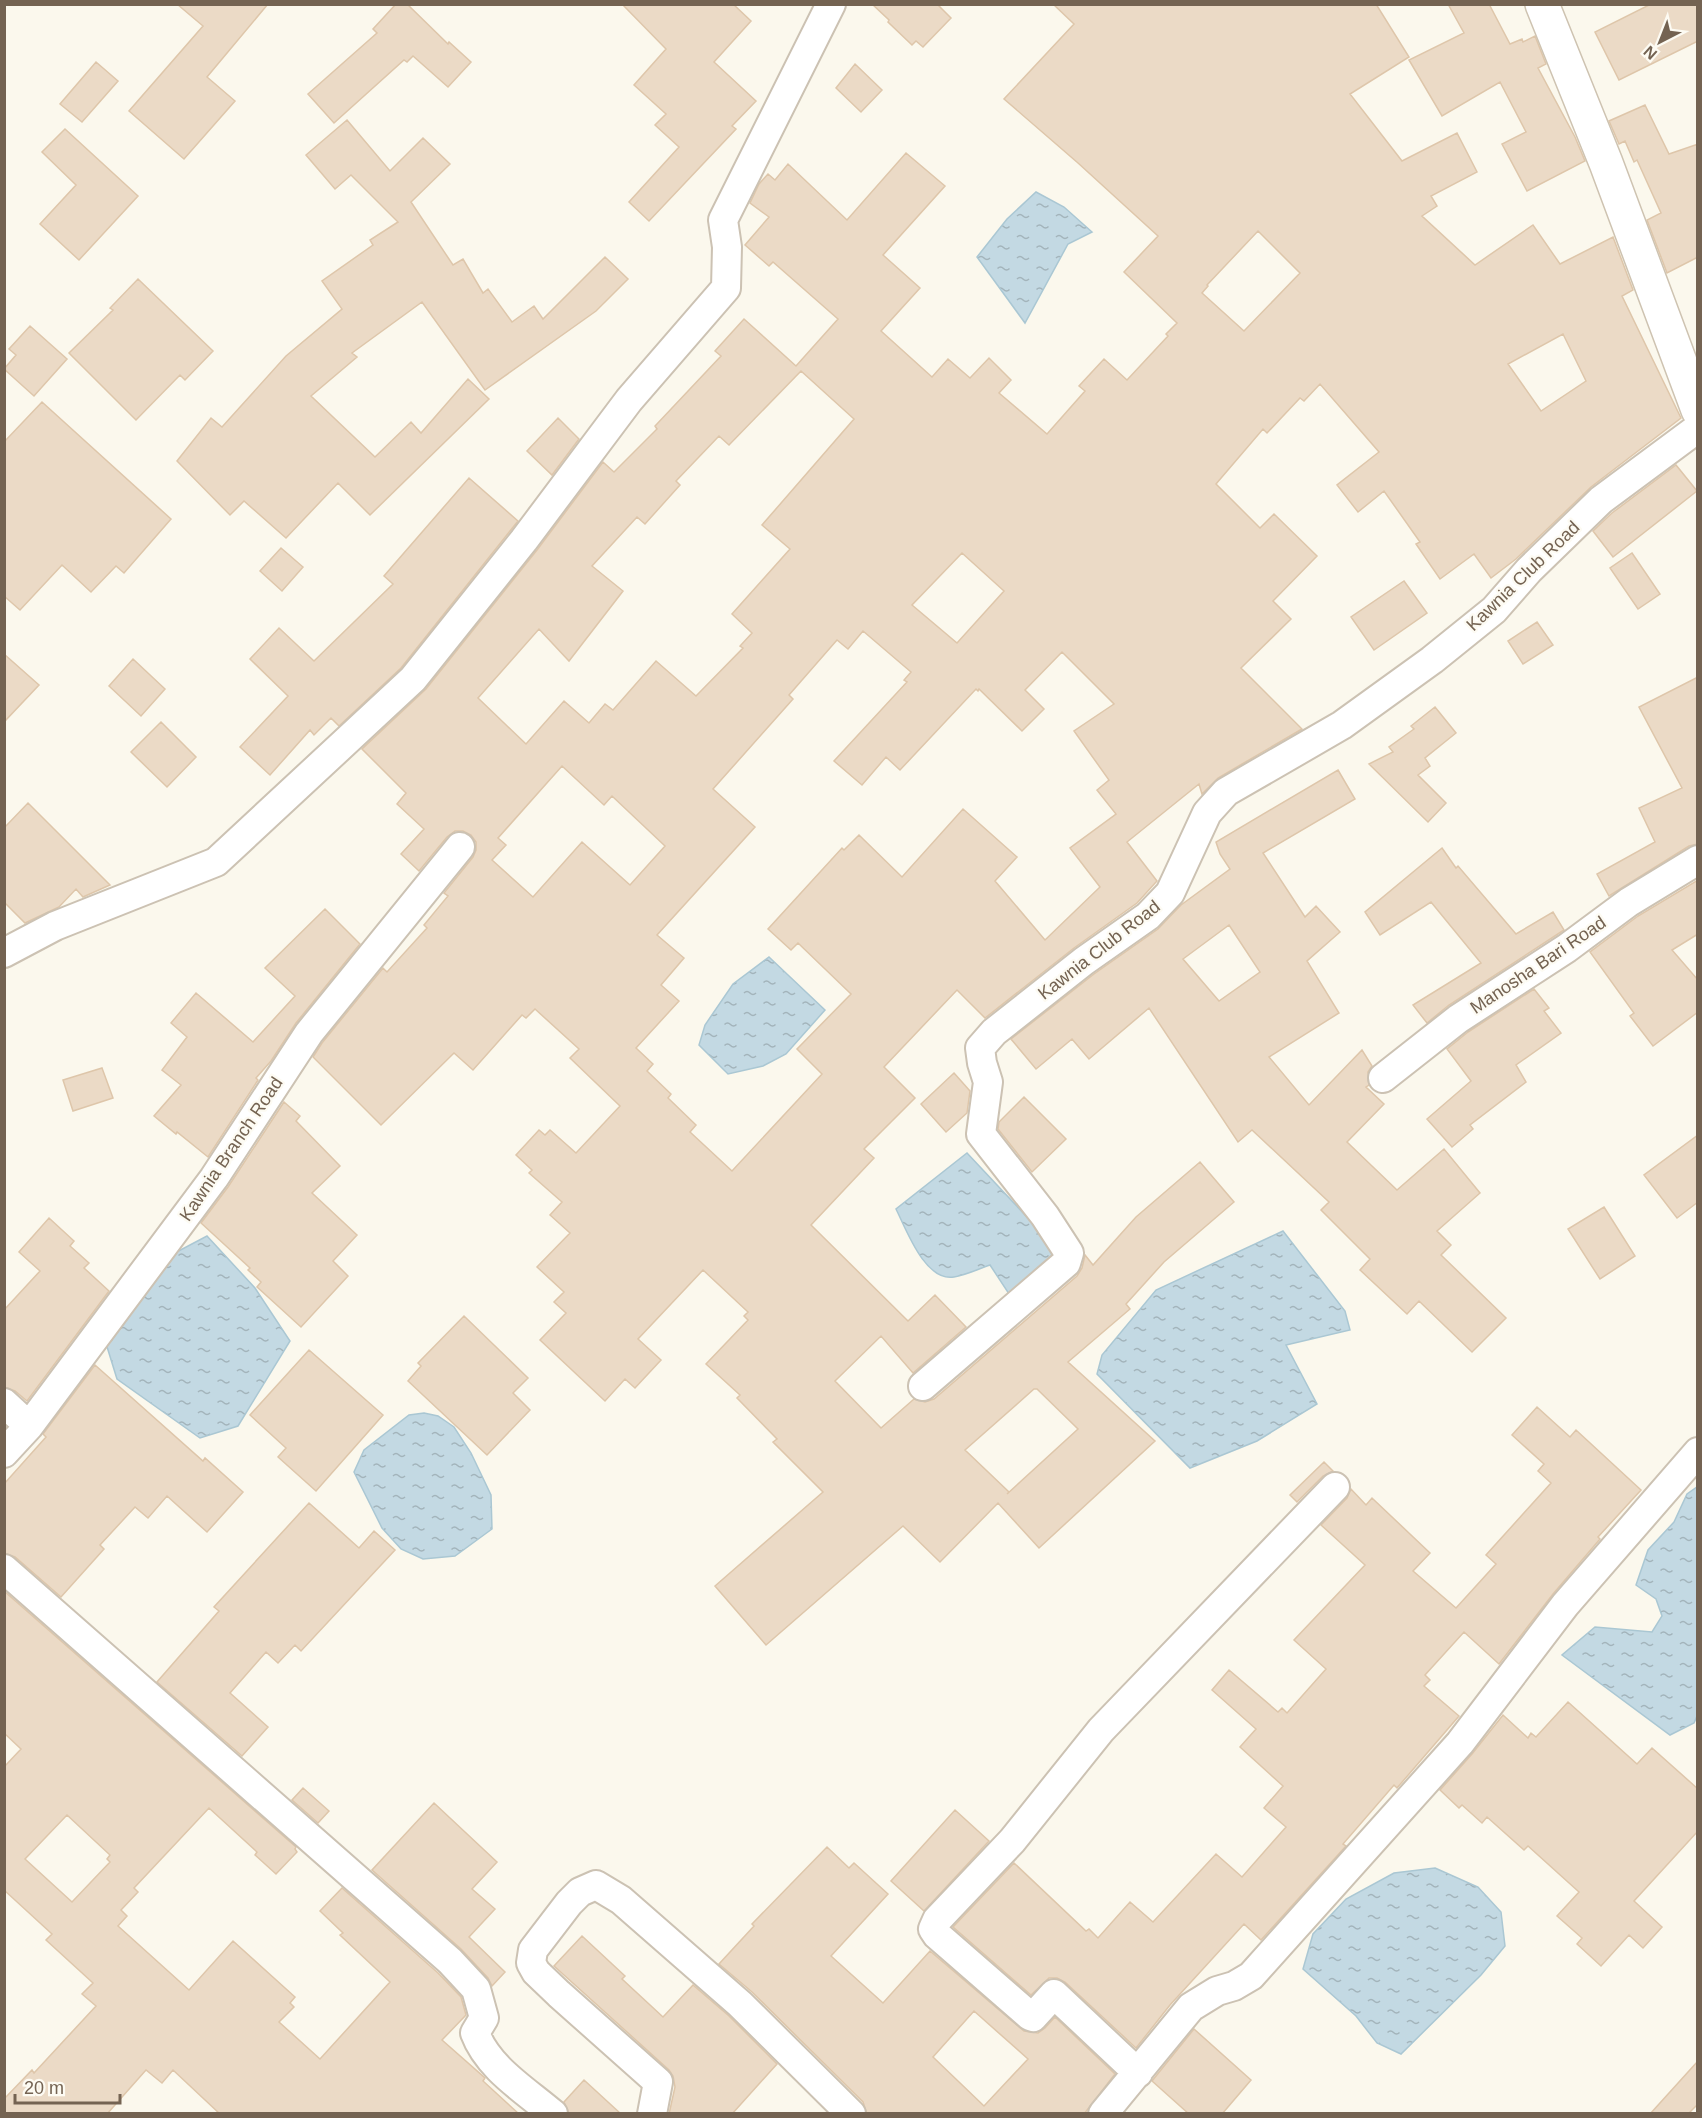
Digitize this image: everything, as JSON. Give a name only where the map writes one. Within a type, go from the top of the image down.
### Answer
[{"type":"street","points":[[4,953],[55,926],[216,862],[412,679],[524,540],[629,400],[726,288],[727,247],[723,220],[831,4]]},
{"type":"street","points":[[1542,4],[1606,163],[1698,410]]},
{"type":"street","name":"Kawnia Club Road","points":[[923,1386],[1066,1263],[1069,1253],[1045,1216],[981,1134],[988,1082],[980,1048],[994,1032],[1084,961],[1148,916],[1170,893],[1207,813],[1226,792],[1342,724],[1432,660],[1494,610],[1530,570],[1600,500],[1698,428]]},
{"type":"street","name":"Kawnia Branch Road","points":[[4,1453],[29,1426],[214,1178],[309,1033],[460,847]]},
{"type":"street","name":"Manosha Bari Road","points":[[1383,1078],[1458,1019],[1567,948],[1629,902],[1698,860]]},
{"type":"street","points":[[4,1403],[29,1426]]},
{"type":"street","points":[[1103,2114],[1191,2007],[1217,1991],[1233,1986],[1251,1976],[1280,1945],[1460,1743],[1565,1605],[1698,1452]]},
{"type":"street","points":[[1138,2073],[1054,1994],[1033,2017],[1030,2016],[933,1929],[937,1920],[1012,1841],[1101,1730],[1335,1487]]},
{"type":"street","points":[[4,1569],[450,1961],[476,1989],[484,2018],[475,2033],[480,2047],[493,2062],[553,2114]]},
{"type":"street","points":[[652,2114],[658,2082],[559,1994],[536,1972],[531,1963],[533,1950],[569,1903],[580,1892],[596,1886],[621,1900],[740,2004],[851,2114]]},
{"type":"water","points":[[1036,192],[1064,207],[1092,232],[1068,244],[1025,323],[977,257],[1007,219]]},
{"type":"water","points":[[769,957],[825,1010],[786,1054],[763,1066],[728,1074],[699,1045],[705,1025],[733,984]]},
{"type":"water","points":[[967,1153],[1041,1232],[1062,1263],[1013,1300],[990,1265],[954,1277],[944,1276],[934,1271],[911,1241],[896,1209]]},
{"type":"water","points":[[1283,1231],[1345,1311],[1350,1330],[1286,1345],[1317,1404],[1257,1441],[1190,1468],[1097,1374],[1102,1355],[1156,1290]]},
{"type":"water","points":[[207,1236],[255,1288],[290,1341],[238,1426],[200,1438],[117,1379],[104,1337],[150,1266]]},
{"type":"water","points":[[424,1413],[438,1416],[454,1427],[471,1453],[491,1495],[492,1529],[455,1556],[423,1559],[401,1549],[382,1528],[354,1472],[364,1450],[409,1415]]},
{"type":"water","points":[[1697,1487],[1697,1716],[1694,1723],[1670,1735],[1562,1655],[1595,1627],[1652,1632],[1662,1616],[1656,1599],[1636,1585],[1648,1550],[1674,1522],[1687,1494]]},
{"type":"water","points":[[1435,1868],[1478,1887],[1501,1912],[1505,1946],[1481,1975],[1401,2054],[1377,2043],[1356,2016],[1303,1969],[1313,1934],[1346,1899],[1394,1873]]},
{"type":"building","points":[[177,4],[268,4],[207,77],[235,101],[184,159],[129,111],[203,26]]},
{"type":"building","points":[[396,4],[407,4],[448,44],[449,42],[471,62],[448,87],[413,56],[407,62],[404,60],[334,123],[308,94],[377,33],[373,29]]},
{"type":"building","points":[[622,4],[733,4],[751,21],[714,62],[756,101],[732,126],[736,129],[649,221],[629,202],[679,147],[655,125],[666,114],[634,85],[666,49]]},
{"type":"building","points":[[872,4],[937,4],[951,18],[923,47],[916,41],[912,45]]},
{"type":"building","points":[[1053,4],[1376,4],[1409,57],[1350,94],[1402,161],[1457,133],[1477,172],[1431,196],[1437,206],[1422,216],[1475,265],[1533,225],[1560,264],[1613,237],[1633,290],[1622,296],[1681,418],[1591,487],[1516,559],[1491,578],[1474,554],[1440,579],[1416,544],[1420,542],[1384,491],[1358,512],[1337,485],[1379,452],[1320,384],[1304,401],[1300,398],[1267,433],[1263,429],[1216,484],[1260,528],[1274,514],[1317,556],[1273,601],[1291,619],[1241,668],[1302,729],[1218,778],[1202,794],[1199,784],[1127,842],[1157,881],[1137,903],[1074,948],[985,1018],[957,990],[884,1067],[915,1098],[864,1149],[874,1158],[811,1225],[908,1321],[935,1295],[966,1327],[913,1373],[881,1336],[835,1381],[881,1428],[914,1399],[925,1402],[934,1399],[1077,1276],[1082,1268],[1085,1255],[1093,1265],[1136,1217],[1200,1162],[1234,1202],[1164,1262],[1126,1304],[1130,1309],[1068,1362],[1155,1441],[1039,1548],[998,1503],[940,1562],[903,1526],[766,1645],[715,1586],[823,1492],[773,1442],[777,1439],[737,1398],[740,1395],[706,1364],[748,1320],[744,1316],[748,1312],[703,1270],[638,1339],[661,1360],[635,1388],[625,1379],[605,1401],[540,1340],[566,1313],[554,1302],[564,1292],[537,1267],[570,1233],[550,1215],[562,1202],[529,1173],[532,1170],[516,1155],[539,1130],[545,1135],[550,1130],[576,1153],[620,1106],[570,1058],[579,1049],[535,1009],[526,1018],[522,1015],[473,1070],[454,1053],[381,1125],[313,1057],[383,968],[387,972],[427,928],[424,925],[448,896],[444,893],[476,850],[476,842],[471,835],[463,831],[455,831],[447,837],[419,871],[401,854],[424,829],[397,804],[406,793],[362,749],[426,689],[537,550],[603,462],[614,472],[657,429],[655,426],[721,356],[715,351],[744,319],[796,366],[838,319],[773,262],[769,266],[745,245],[769,217],[750,203],[759,184],[768,174],[775,180],[788,164],[847,220],[906,153],[945,186],[883,255],[920,288],[881,331],[932,377],[948,359],[970,378],[989,358],[1011,380],[999,393],[1047,434],[1085,391],[1079,386],[1104,359],[1127,380],[1168,336],[1166,334],[1177,323],[1124,272],[1158,236],[1004,99],[1074,24]],"holes":[[[1258,231],[1300,273],[1244,331],[1202,293]],[[1563,334],[1586,381],[1541,411],[1508,364]],[[801,371],[854,419],[762,525],[790,549],[732,614],[752,633],[740,646],[743,648],[696,696],[656,661],[613,710],[605,704],[589,723],[564,701],[526,744],[478,698],[539,629],[569,661],[623,591],[592,566],[637,517],[645,524],[680,485],[676,481],[719,436],[729,445]],[[962,553],[1004,591],[957,643],[912,605]],[[863,631],[911,672],[904,680],[907,682],[834,761],[862,785],[886,757],[900,770],[976,689],[978,691],[979,689],[1022,731],[1044,709],[1025,690],[1062,652],[1114,704],[1074,731],[1109,780],[1097,790],[1116,814],[1070,848],[1100,887],[1045,940],[995,881],[1017,857],[963,809],[902,877],[859,835],[844,850],[842,848],[768,929],[791,950],[798,943],[851,994],[797,1049],[822,1074],[732,1171],[690,1132],[696,1125],[668,1098],[671,1094],[647,1071],[653,1064],[636,1048],[679,1001],[661,985],[684,958],[657,935],[755,827],[713,789],[793,699],[789,695],[837,640],[848,649]],[[562,766],[604,805],[612,796],[665,846],[630,885],[582,842],[533,897],[492,860],[506,845],[498,838]],[[1034,1389],[1037,1389],[1078,1429],[1007,1494],[1009,1492],[965,1450]]]},
{"type":"building","points":[[1448,4],[1489,4],[1510,44],[1522,39],[1523,42],[1535,36],[1546,64],[1538,68],[1575,137],[1585,161],[1527,191],[1502,144],[1526,132],[1500,82],[1442,116],[1409,60],[1464,33]]},
{"type":"building","points":[[1651,4],[1698,4],[1698,41],[1619,80],[1595,32]]},
{"type":"building","points":[[96,62],[118,81],[82,122],[60,104]]},
{"type":"building","points":[[855,64],[882,90],[861,112],[836,88]]},
{"type":"building","points":[[1645,105],[1669,154],[1698,144],[1698,257],[1667,273],[1647,220],[1661,213],[1637,160],[1634,162],[1625,141],[1619,144],[1609,121]]},
{"type":"building","points":[[347,120],[390,171],[423,138],[450,164],[411,202],[453,265],[463,259],[483,293],[488,289],[512,322],[534,306],[543,319],[605,257],[628,279],[596,311],[485,390],[422,302],[352,353],[357,357],[311,396],[375,457],[411,422],[421,433],[468,379],[489,399],[370,515],[338,483],[286,538],[244,501],[230,515],[177,461],[211,418],[222,427],[286,356],[342,309],[322,281],[373,245],[370,240],[398,222],[351,175],[335,189],[306,155]]},
{"type":"building","points":[[65,129],[138,196],[79,260],[40,224],[76,185],[42,152]]},
{"type":"building","points":[[138,279],[213,351],[185,380],[180,375],[136,420],[69,353],[113,310],[110,308]]},
{"type":"building","points":[[30,326],[67,359],[34,396],[4,369],[16,355],[9,349]]},
{"type":"building","points":[[42,402],[171,519],[124,573],[116,566],[91,592],[62,565],[20,610],[4,596],[4,442]]},
{"type":"building","points":[[558,418],[579,439],[552,475],[527,451]]},
{"type":"building","points":[[1676,465],[1697,491],[1613,557],[1593,531],[1612,513]]},
{"type":"building","points":[[469,478],[518,521],[401,668],[339,726],[331,718],[314,735],[310,730],[270,775],[240,747],[288,696],[250,659],[279,628],[314,661],[393,584],[384,576]]},
{"type":"building","points":[[281,548],[303,567],[282,591],[260,571]]},
{"type":"building","points":[[1632,553],[1660,594],[1638,609],[1610,568]]},
{"type":"building","points":[[1404,581],[1427,613],[1374,650],[1351,617]]},
{"type":"building","points":[[1537,622],[1553,645],[1523,664],[1508,641]]},
{"type":"building","points":[[4,654],[39,685],[4,722]]},
{"type":"building","points":[[133,659],[165,689],[141,716],[109,686]]},
{"type":"building","points":[[1698,677],[1698,844],[1689,846],[1609,896],[1597,874],[1655,842],[1639,808],[1682,788],[1639,707]]},
{"type":"building","points":[[1435,707],[1456,733],[1425,758],[1430,766],[1418,775],[1446,803],[1428,822],[1369,764],[1393,752],[1389,747],[1414,729],[1411,726]]},
{"type":"building","points":[[161,722],[196,757],[167,787],[131,752]]},
{"type":"building","points":[[1338,770],[1355,799],[1263,853],[1305,917],[1316,906],[1340,932],[1307,961],[1339,1013],[1269,1057],[1309,1105],[1362,1050],[1372,1066],[1368,1072],[1369,1085],[1366,1087],[1384,1104],[1347,1142],[1397,1190],[1444,1149],[1480,1193],[1437,1231],[1451,1245],[1441,1255],[1506,1318],[1472,1352],[1419,1301],[1407,1314],[1360,1270],[1370,1259],[1321,1210],[1329,1202],[1252,1130],[1238,1142],[1149,1008],[1089,1059],[1072,1039],[1036,1069],[1011,1039],[1094,974],[1158,929],[1181,905],[1230,869],[1220,854],[1216,842]],"holes":[[[1229,925],[1260,972],[1219,1001],[1183,959]]]},
{"type":"building","points":[[28,803],[110,885],[83,897],[76,889],[59,907],[25,923],[4,902],[4,828]]},
{"type":"building","points":[[1442,848],[1456,868],[1458,866],[1516,934],[1553,912],[1564,930],[1449,1005],[1427,1023],[1413,1005],[1481,963],[1431,902],[1380,935],[1365,912]]},
{"type":"building","points":[[1698,880],[1698,934],[1672,950],[1698,980],[1698,1012],[1653,1046],[1630,1016],[1634,1013],[1590,952],[1638,916]]},
{"type":"building","points":[[325,909],[360,944],[296,1023],[271,1061],[256,1078],[258,1080],[208,1157],[154,1116],[181,1085],[162,1070],[187,1037],[171,1023],[196,993],[253,1042],[295,996],[265,968]]},
{"type":"building","points":[[1534,989],[1549,1008],[1544,1011],[1561,1033],[1516,1065],[1526,1082],[1470,1125],[1473,1129],[1452,1147],[1427,1119],[1471,1081],[1447,1049],[1468,1032]]},
{"type":"building","points":[[102,1068],[113,1098],[73,1111],[63,1080]]},
{"type":"building","points":[[954,1073],[970,1091],[967,1113],[946,1132],[921,1104]]},
{"type":"building","points":[[1024,1097],[1066,1139],[1032,1172],[998,1129],[999,1122]]},
{"type":"building","points":[[284,1102],[300,1116],[296,1121],[340,1166],[312,1193],[357,1235],[333,1261],[348,1276],[301,1327],[257,1287],[261,1282],[248,1270],[250,1268],[201,1223],[228,1187]]},
{"type":"building","points":[[1698,1135],[1698,1202],[1677,1218],[1644,1175]]},
{"type":"building","points":[[1604,1207],[1635,1256],[1600,1279],[1568,1229]]},
{"type":"building","points":[[49,1218],[74,1241],[70,1246],[89,1263],[84,1268],[109,1291],[27,1401],[15,1391],[4,1387],[4,1310],[40,1271],[19,1252]]},
{"type":"building","points":[[464,1316],[528,1378],[513,1393],[530,1410],[487,1455],[408,1381],[421,1366],[418,1363]]},
{"type":"building","points":[[309,1350],[383,1415],[316,1491],[278,1457],[286,1448],[250,1415]]},
{"type":"building","points":[[95,1365],[203,1461],[205,1458],[243,1492],[207,1532],[167,1496],[148,1518],[135,1507],[100,1545],[104,1549],[61,1597],[15,1557],[4,1553],[4,1484],[46,1437],[43,1434]]},
{"type":"building","points":[[1537,1407],[1570,1437],[1576,1430],[1641,1490],[1598,1537],[1600,1539],[1553,1594],[1499,1664],[1464,1632],[1425,1675],[1430,1680],[1424,1686],[1459,1716],[1397,1788],[1394,1785],[1343,1844],[1346,1846],[1261,1940],[1244,1924],[1170,2005],[1136,2048],[1065,1982],[1057,1978],[1049,1978],[1031,1995],[953,1927],[1014,1863],[1086,1931],[1089,1929],[1098,1938],[1130,1902],[1153,1922],[1216,1854],[1242,1877],[1286,1827],[1264,1808],[1283,1786],[1240,1747],[1256,1729],[1212,1690],[1229,1670],[1278,1712],[1282,1708],[1287,1713],[1326,1669],[1294,1640],[1365,1565],[1321,1525],[1347,1498],[1351,1489],[1366,1505],[1372,1498],[1430,1553],[1413,1571],[1456,1608],[1496,1564],[1486,1555],[1551,1483],[1538,1471],[1544,1464],[1512,1435]]},
{"type":"building","points":[[1324,1462],[1333,1471],[1323,1476],[1297,1502],[1290,1495]]},
{"type":"building","points":[[309,1503],[359,1548],[374,1531],[395,1550],[301,1651],[295,1645],[278,1663],[266,1652],[230,1693],[268,1727],[242,1756],[157,1682],[219,1611],[214,1607]]},
{"type":"building","points":[[4,1591],[296,1847],[297,1852],[276,1874],[255,1855],[257,1852],[209,1808],[134,1888],[138,1892],[121,1910],[127,1916],[118,1926],[189,1990],[233,1941],[295,1997],[290,2003],[294,2007],[279,2022],[320,2059],[390,1982],[340,1935],[343,1933],[320,1911],[342,1888],[438,1973],[461,1997],[466,2015],[442,2040],[485,2078],[483,2081],[519,2114],[220,2114],[173,2070],[162,2083],[146,2070],[107,2114],[4,2114],[4,2099],[32,2070],[34,2073],[96,2006],[82,1994],[93,1983],[46,1940],[52,1934],[4,1890],[4,1767],[21,1749],[4,1733]],"holes":[[[67,1815],[110,1855],[107,1859],[110,1862],[72,1902],[25,1859]]]},
{"type":"building","points":[[1568,1702],[1637,1764],[1652,1748],[1698,1789],[1698,1831],[1634,1901],[1662,1927],[1643,1948],[1629,1935],[1601,1966],[1577,1944],[1582,1938],[1557,1916],[1579,1892],[1528,1846],[1524,1850],[1487,1817],[1482,1823],[1462,1805],[1459,1808],[1440,1790],[1503,1715],[1528,1738],[1531,1733],[1536,1737]]},
{"type":"building","points":[[303,1788],[329,1811],[318,1823],[292,1800]]},
{"type":"building","points":[[434,1803],[497,1862],[472,1889],[495,1909],[469,1937],[505,1972],[492,1986],[488,1978],[461,1949],[372,1870]]},
{"type":"building","points":[[955,1810],[989,1841],[924,1911],[891,1881]]},
{"type":"building","points":[[827,1847],[849,1868],[854,1863],[888,1894],[831,1956],[883,2003],[930,1951],[1024,2031],[1038,2033],[1055,2017],[1115,2074],[1084,2114],[867,2114],[863,2102],[752,1992],[719,1964],[754,1926],[752,1924]],"holes":[[[974,2011],[1028,2059],[984,2106],[933,2057]]]},
{"type":"building","points":[[582,1936],[625,1976],[622,1979],[663,2017],[693,1985],[729,2016],[777,2064],[732,2114],[669,2114],[675,2087],[669,2070],[554,1966]]},
{"type":"building","points":[[1194,2029],[1251,2080],[1222,2114],[1189,2114],[1152,2081]]},
{"type":"building","points":[[1698,2061],[1698,2104],[1688,2114],[1650,2114]]},
{"type":"building","points":[[584,2080],[621,2114],[569,2114],[564,2102]]}]
